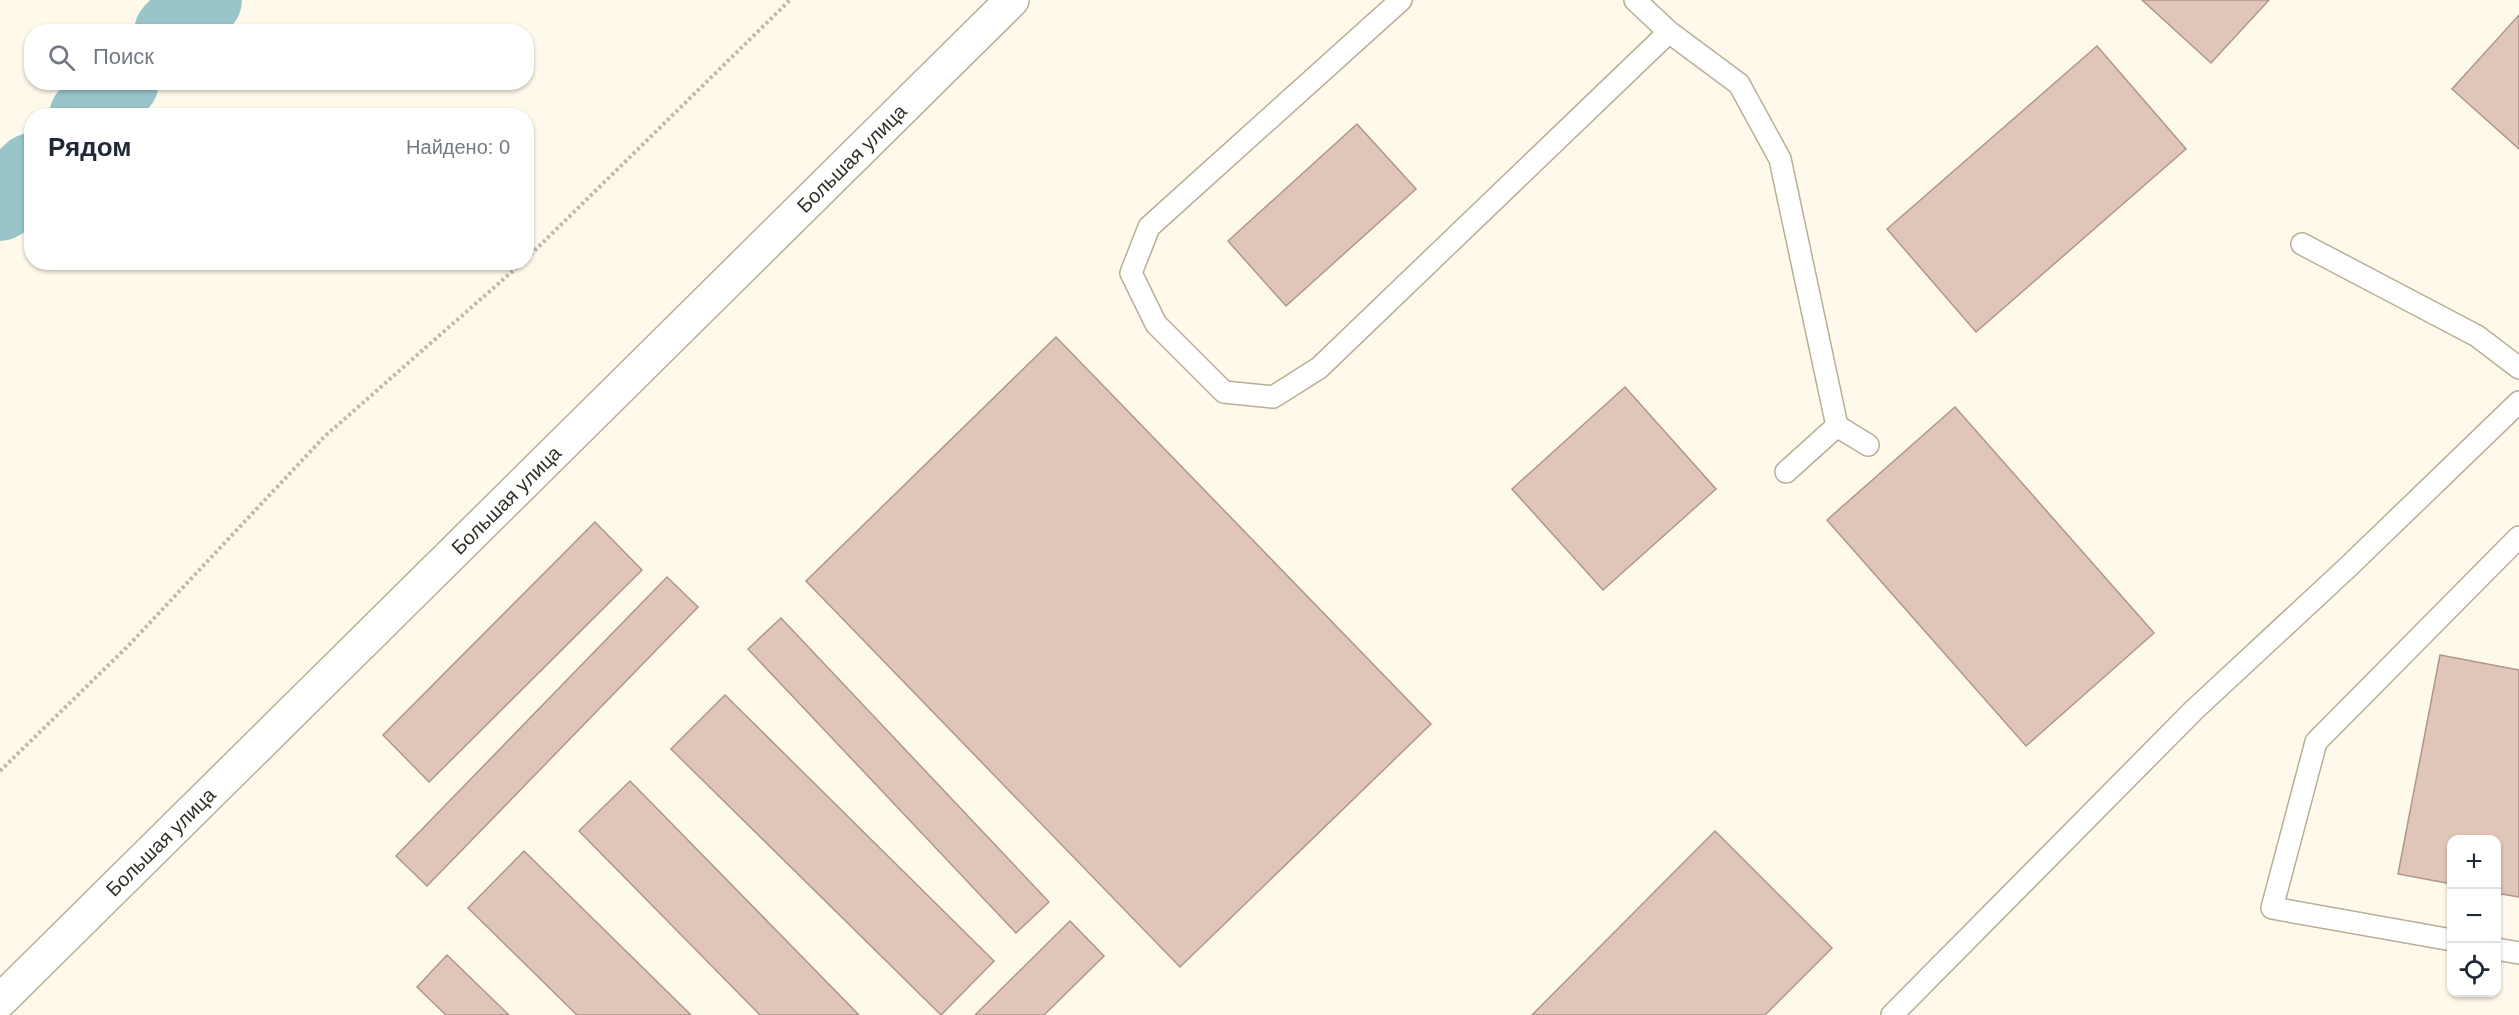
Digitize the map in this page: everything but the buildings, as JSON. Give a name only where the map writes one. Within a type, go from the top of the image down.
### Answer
[{"type":"main road","name":"Большая улица","points":[[0,1000],[1012,0]]},
{"type":"lane","points":[[1401,0],[1149,227],[1131,273],[1155,324],[1224,392],[1273,397],[1318,368],[1669,32]]},
{"type":"lane","points":[[1635,0],[1669,32],[1739,84],[1780,159],[1837,426],[1868,445]]},
{"type":"lane","points":[[2302,244],[2477,336],[2519,369]]},
{"type":"lane","points":[[1892,1015],[2194,710],[2348,567],[2519,402]]},
{"type":"lane","points":[[1786,472],[1837,426]]},
{"type":"lane","points":[[2447,939],[2272,908],[2316,742],[2519,537]]},
{"type":"lane","points":[[2501,949],[2519,952]]},
{"type":"path","points":[[534,251],[790,0]]},
{"type":"path","points":[[0,771],[128,646],[324,438],[514,270]]},
{"type":"waterway","points":[[180,24],[204,0]]},
{"type":"waterway","points":[[95,108],[113,90]]},
{"type":"waterway","points":[[0,203],[24,179]]}]
